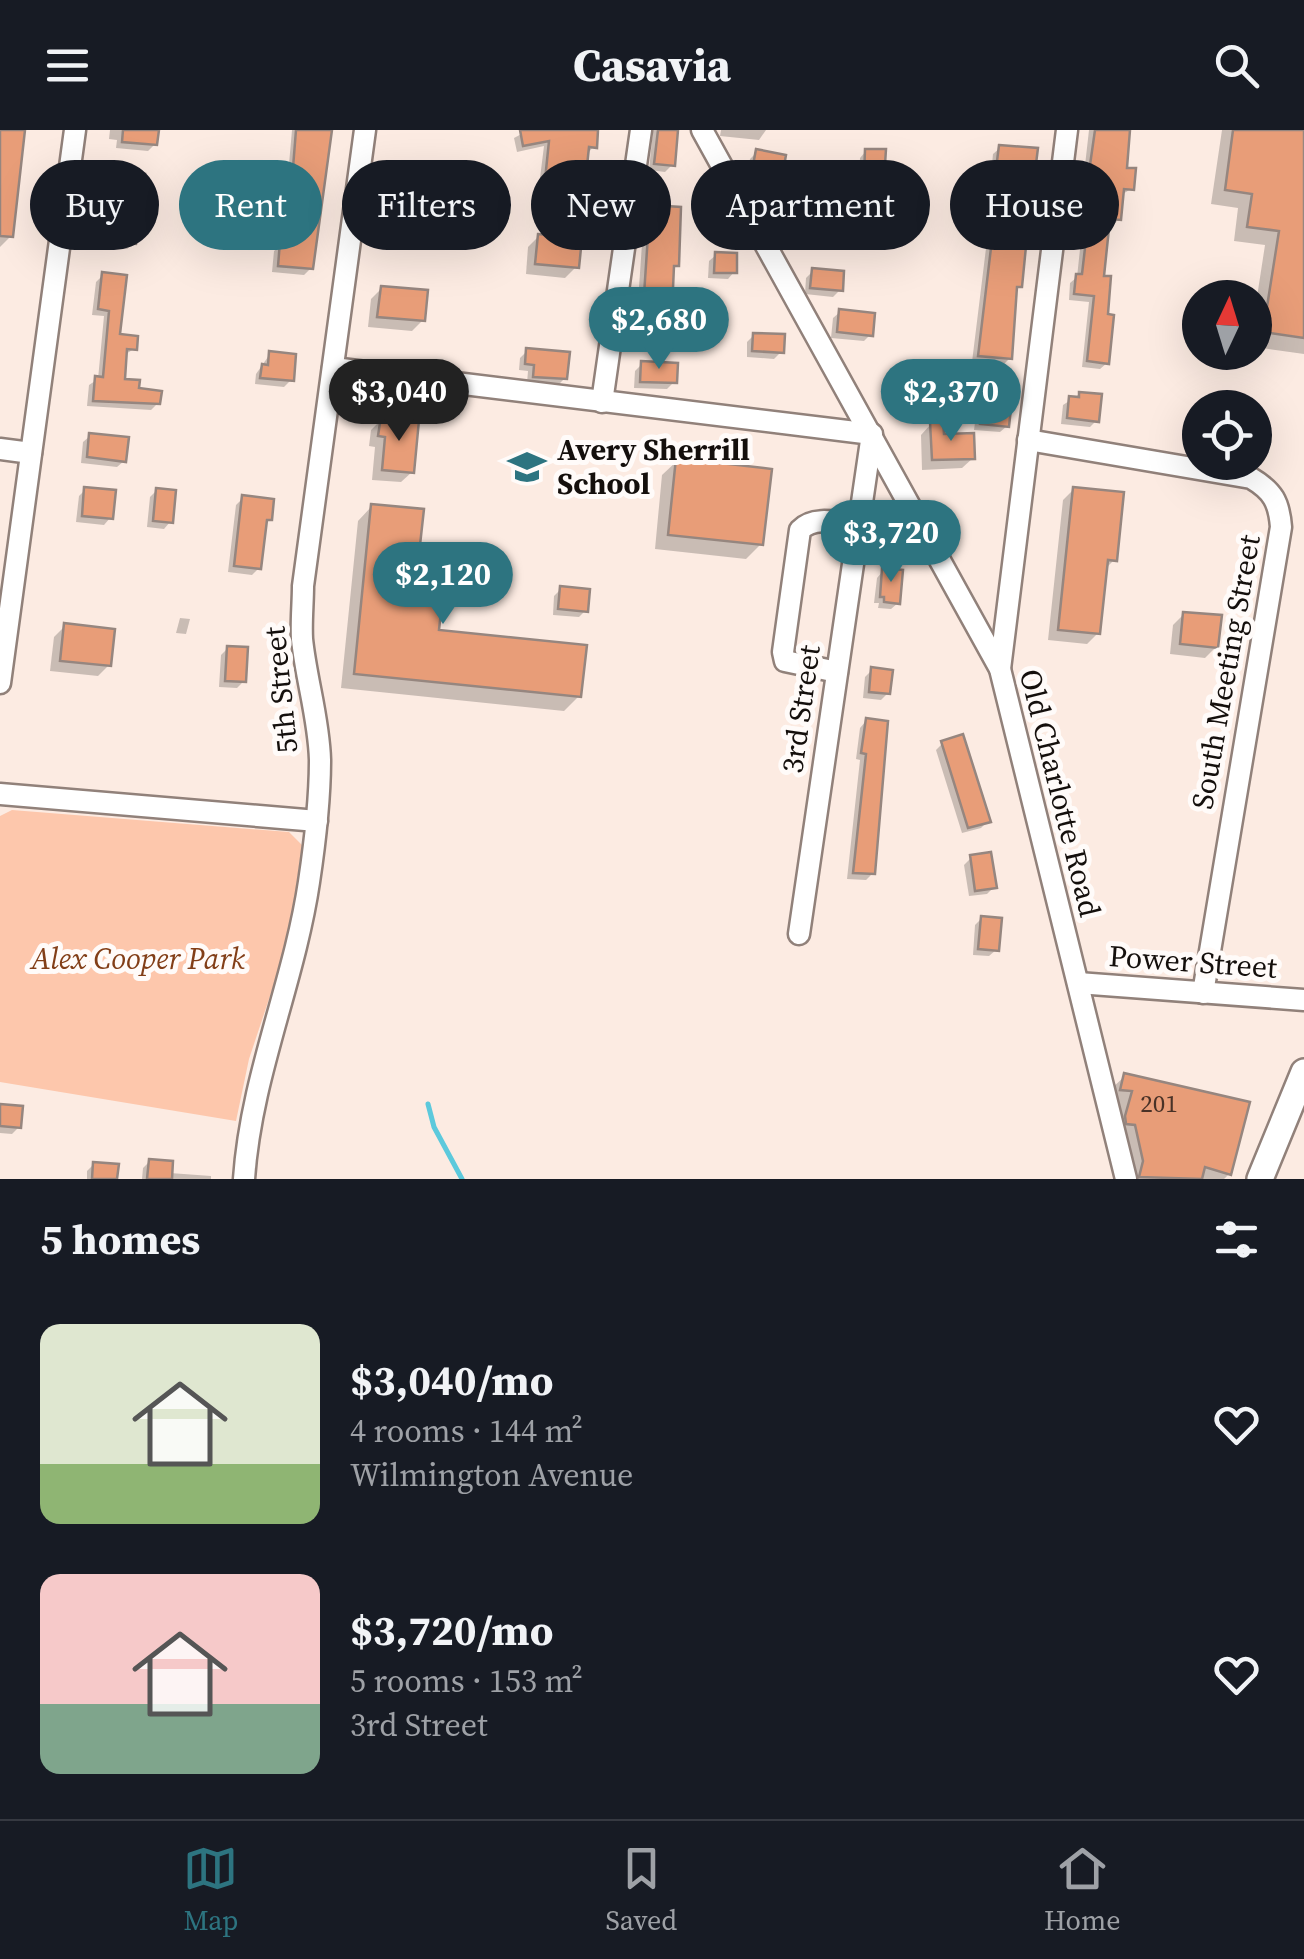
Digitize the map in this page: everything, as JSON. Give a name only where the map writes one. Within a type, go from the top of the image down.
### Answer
[{"type":"main road","points":[[1260,1179],[1304,1072]]},
{"type":"street","points":[[0,684],[75,130]]},
{"type":"street","name":"5th Street","points":[[244,1179],[246,1143],[266,1046],[292,966],[317,821],[320,759],[302,639],[303,586],[365,130]]},
{"type":"street","points":[[602,402],[641,130]]},
{"type":"street","name":"Old Charlotte Road","points":[[702,130],[1000,669],[1126,1179]]},
{"type":"street","points":[[1000,669],[1067,130]]},
{"type":"street","points":[[333,368],[872,434]]},
{"type":"street","name":"3rd Street","points":[[800,934],[872,434]]},
{"type":"street","name":"South Meeting Street","points":[[1028,440],[1251,478],[1269,489],[1280,506],[1281,527],[1203,993]]},
{"type":"street","points":[[0,449],[30,453]]},
{"type":"street","points":[[837,672],[785,662],[783,652],[800,530],[806,523],[816,521],[859,524]]},
{"type":"street","points":[[0,794],[317,821]]},
{"type":"street","name":"Power Street","points":[[1078,983],[1304,1000]]},
{"type":"green space","name":"Alex Cooper Park","points":[[12,810],[289,832],[302,845],[289,939],[249,1059],[236,1121],[0,1082],[0,816]]},
{"type":"building","points":[[0,130],[25,130],[13,237],[0,236]]},
{"type":"building","points":[[123,130],[159,130],[157,145],[122,142]]},
{"type":"building","points":[[296,130],[332,130],[322,203],[322,160],[294,160]]},
{"type":"building","points":[[520,130],[598,130],[597,148],[589,147],[588,160],[547,160],[549,141],[523,146]]},
{"type":"building","points":[[658,130],[678,130],[675,166],[671,166],[671,160],[654,160]]},
{"type":"building","points":[[1095,130],[1130,130],[1127,168],[1136,168],[1134,190],[1124,189],[1121,220],[1119,160],[1091,160]]},
{"type":"building","points":[[1233,130],[1304,130],[1304,338],[1272,333],[1271,280],[1279,231],[1247,227],[1252,194],[1225,190]]},
{"type":"building","points":[[999,145],[1038,148],[1036,160],[997,160]]},
{"type":"building","points":[[756,149],[786,155],[785,160],[754,160]]},
{"type":"building","points":[[865,149],[886,149],[885,160],[865,160]]},
{"type":"building","points":[[671,206],[681,207],[679,266],[674,266],[672,311],[643,310],[647,250],[671,250]]},
{"type":"building","points":[[279,250],[316,250],[313,269],[278,266]]},
{"type":"building","points":[[536,250],[581,250],[579,268],[535,264]]},
{"type":"building","points":[[991,250],[1026,250],[1022,287],[1017,287],[1012,359],[978,356]]},
{"type":"building","points":[[1084,250],[1107,250],[1104,276],[1111,276],[1108,314],[1114,315],[1109,364],[1087,361],[1094,296],[1074,294],[1076,274],[1082,274]]},
{"type":"building","points":[[715,252],[737,253],[737,273],[714,273]]},
{"type":"building","points":[[812,268],[844,271],[843,291],[810,288]]},
{"type":"building","points":[[102,272],[127,275],[120,334],[138,336],[137,350],[127,349],[125,379],[140,380],[139,388],[162,391],[160,404],[93,401],[95,376],[103,377],[109,311],[98,309]]},
{"type":"building","points":[[381,286],[428,290],[425,321],[377,317]]},
{"type":"building","points":[[839,309],[875,313],[873,336],[837,332]]},
{"type":"building","points":[[753,333],[785,334],[784,353],[752,351]]},
{"type":"building","points":[[526,348],[570,352],[567,379],[533,377],[534,365],[525,364]]},
{"type":"building","points":[[269,351],[296,354],[294,381],[260,378],[262,364],[268,365]]},
{"type":"building","points":[[641,361],[678,363],[677,383],[640,382]]},
{"type":"building","points":[[1079,392],[1102,394],[1099,422],[1067,418],[1069,396],[1079,397]]},
{"type":"building","points":[[982,405],[1011,408],[1009,427],[980,424]]},
{"type":"building","points":[[381,416],[419,420],[414,473],[382,470],[385,437],[378,436]]},
{"type":"building","points":[[943,421],[944,434],[974,433],[975,459],[932,460],[930,422]]},
{"type":"building","points":[[89,433],[129,437],[126,462],[87,457]]},
{"type":"building","points":[[676,458],[772,469],[763,545],[668,535]]},
{"type":"building","points":[[84,487],[116,490],[113,519],[82,516]]},
{"type":"building","points":[[1073,487],[1124,492],[1117,561],[1108,560],[1100,634],[1058,630]]},
{"type":"building","points":[[156,488],[176,490],[173,523],[153,521]]},
{"type":"building","points":[[242,495],[274,499],[272,520],[267,520],[261,569],[234,566]]},
{"type":"building","points":[[371,504],[424,509],[414,599],[442,602],[439,630],[587,645],[581,697],[354,674]]},
{"type":"building","points":[[882,568],[903,570],[900,604],[884,602],[884,597],[880,597]]},
{"type":"building","points":[[560,586],[590,589],[588,612],[558,609]]},
{"type":"building","points":[[1183,612],[1222,615],[1218,648],[1180,644]]},
{"type":"building","points":[[64,623],[115,629],[111,666],[60,661]]},
{"type":"building","points":[[227,646],[248,647],[246,682],[225,681]]},
{"type":"building","points":[[871,667],[893,670],[890,694],[869,692]]},
{"type":"building","points":[[866,718],[888,721],[875,874],[853,873],[866,754],[861,753]]},
{"type":"building","points":[[963,734],[991,822],[968,828],[941,741]]},
{"type":"building","points":[[991,852],[997,888],[975,891],[970,855]]},
{"type":"building","points":[[981,916],[1002,918],[999,951],[978,949]]},
{"type":"building","points":[[1124,1073],[1250,1102],[1231,1175],[1205,1167],[1202,1179],[1139,1177],[1143,1161],[1135,1125],[1126,1124],[1125,1116],[1132,1091],[1120,1090]]},
{"type":"building","points":[[0,1104],[23,1106],[21,1128],[0,1126]]},
{"type":"building","points":[[149,1159],[173,1161],[172,1179],[147,1179]]},
{"type":"building","points":[[93,1162],[119,1164],[117,1179],[92,1179]]},
{"type":"waterway","points":[[428,1104],[434,1127],[462,1179]]},
{"type":"place","name":"Avery Sherrill School","points":[[527,467]]}]
